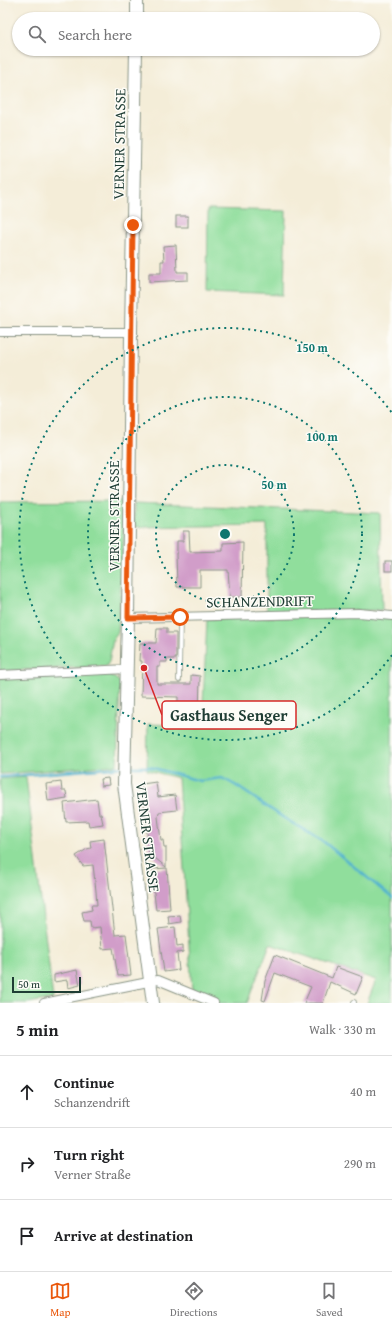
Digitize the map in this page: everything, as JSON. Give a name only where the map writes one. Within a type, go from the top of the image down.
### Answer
[{"type":"street","points":[[137,0],[137,12]]},
{"type":"street","name":"VERNER STRASSE","points":[[136,56],[131,332],[128,669],[124,784],[153,1003]]},
{"type":"street","points":[[0,332],[131,332]]},
{"type":"street","name":"SCHANZENDRIFT","points":[[128,618],[359,613],[392,616]]},
{"type":"street","points":[[0,675],[128,669]]},
{"type":"street","points":[[44,1003],[158,980],[214,1003]]},
{"type":"lane","points":[[179,680],[180,617]]},
{"type":"green space","points":[[208,209],[286,211],[284,295],[207,292]]},
{"type":"green space","points":[[126,501],[118,632],[115,635],[112,644],[107,666],[0,671],[0,502]]},
{"type":"green space","points":[[134,503],[380,513],[382,610],[267,612],[267,525],[134,527]]},
{"type":"green space","points":[[359,615],[392,618],[392,1003],[367,1003],[376,980],[270,944],[247,1003],[221,1003],[192,991],[178,778],[147,770],[148,724],[202,726],[207,619]]},
{"type":"green space","points":[[108,673],[120,682],[117,765],[0,774],[0,678]]},
{"type":"green space","points":[[26,777],[53,999],[27,1003],[0,1003],[0,779]]},
{"type":"building","points":[[176,216],[188,216],[188,227],[176,227]]},
{"type":"building","points":[[176,245],[177,272],[188,272],[188,280],[149,282],[149,273],[161,273],[161,261],[164,261],[163,246]]},
{"type":"building","points":[[183,531],[189,531],[190,552],[223,551],[223,543],[243,542],[242,597],[230,597],[228,570],[200,570],[200,587],[177,587],[177,541],[183,541]]},
{"type":"building","points":[[385,561],[392,561],[392,571],[385,571]]},
{"type":"building","points":[[157,628],[167,628],[167,633],[176,633],[176,659],[167,659],[167,662],[160,662],[160,667],[157,667],[157,684],[191,684],[191,675],[200,676],[199,718],[178,718],[178,697],[141,696],[142,661],[139,661],[140,643],[156,643]]},
{"type":"building","points":[[108,778],[109,785],[101,786],[100,779]]},
{"type":"building","points":[[61,782],[62,791],[66,791],[67,798],[48,801],[46,784]]},
{"type":"building","points":[[156,782],[158,797],[175,795],[177,810],[159,812],[158,817],[161,840],[163,840],[164,847],[166,847],[166,867],[150,854],[149,851],[142,784]]},
{"type":"building","points":[[97,799],[99,814],[101,814],[103,824],[89,826],[88,821],[66,822],[64,803]]},
{"type":"building","points":[[104,839],[115,935],[126,934],[131,975],[118,976],[113,948],[102,949],[100,927],[91,928],[90,921],[84,921],[82,912],[92,910],[91,905],[97,905],[96,891],[93,865],[83,866],[76,856],[91,848],[90,841]]},
{"type":"building","points":[[167,868],[170,909],[156,910],[152,876],[153,869]]},
{"type":"building","points":[[180,915],[181,922],[169,924],[168,916]]},
{"type":"building","points":[[175,927],[177,946],[183,945],[183,952],[177,953],[179,970],[164,972],[158,929]]},
{"type":"building","points":[[275,955],[332,978],[336,967],[363,977],[356,994],[330,982],[323,1003],[304,1003],[311,987],[275,973],[265,1001],[262,1000],[265,981]]},
{"type":"building","points":[[77,970],[80,985],[68,988],[67,980],[54,982],[54,975]]},
{"type":"waterway","points":[[0,777],[122,767]]},
{"type":"waterway","points":[[129,767],[150,767],[200,781],[222,778],[324,842],[392,898]]},
{"type":"place","name":"Gasthaus Senger","points":[[144,668]]},
{"type":"route","points":[[133,225],[128,618],[180,617]]}]
